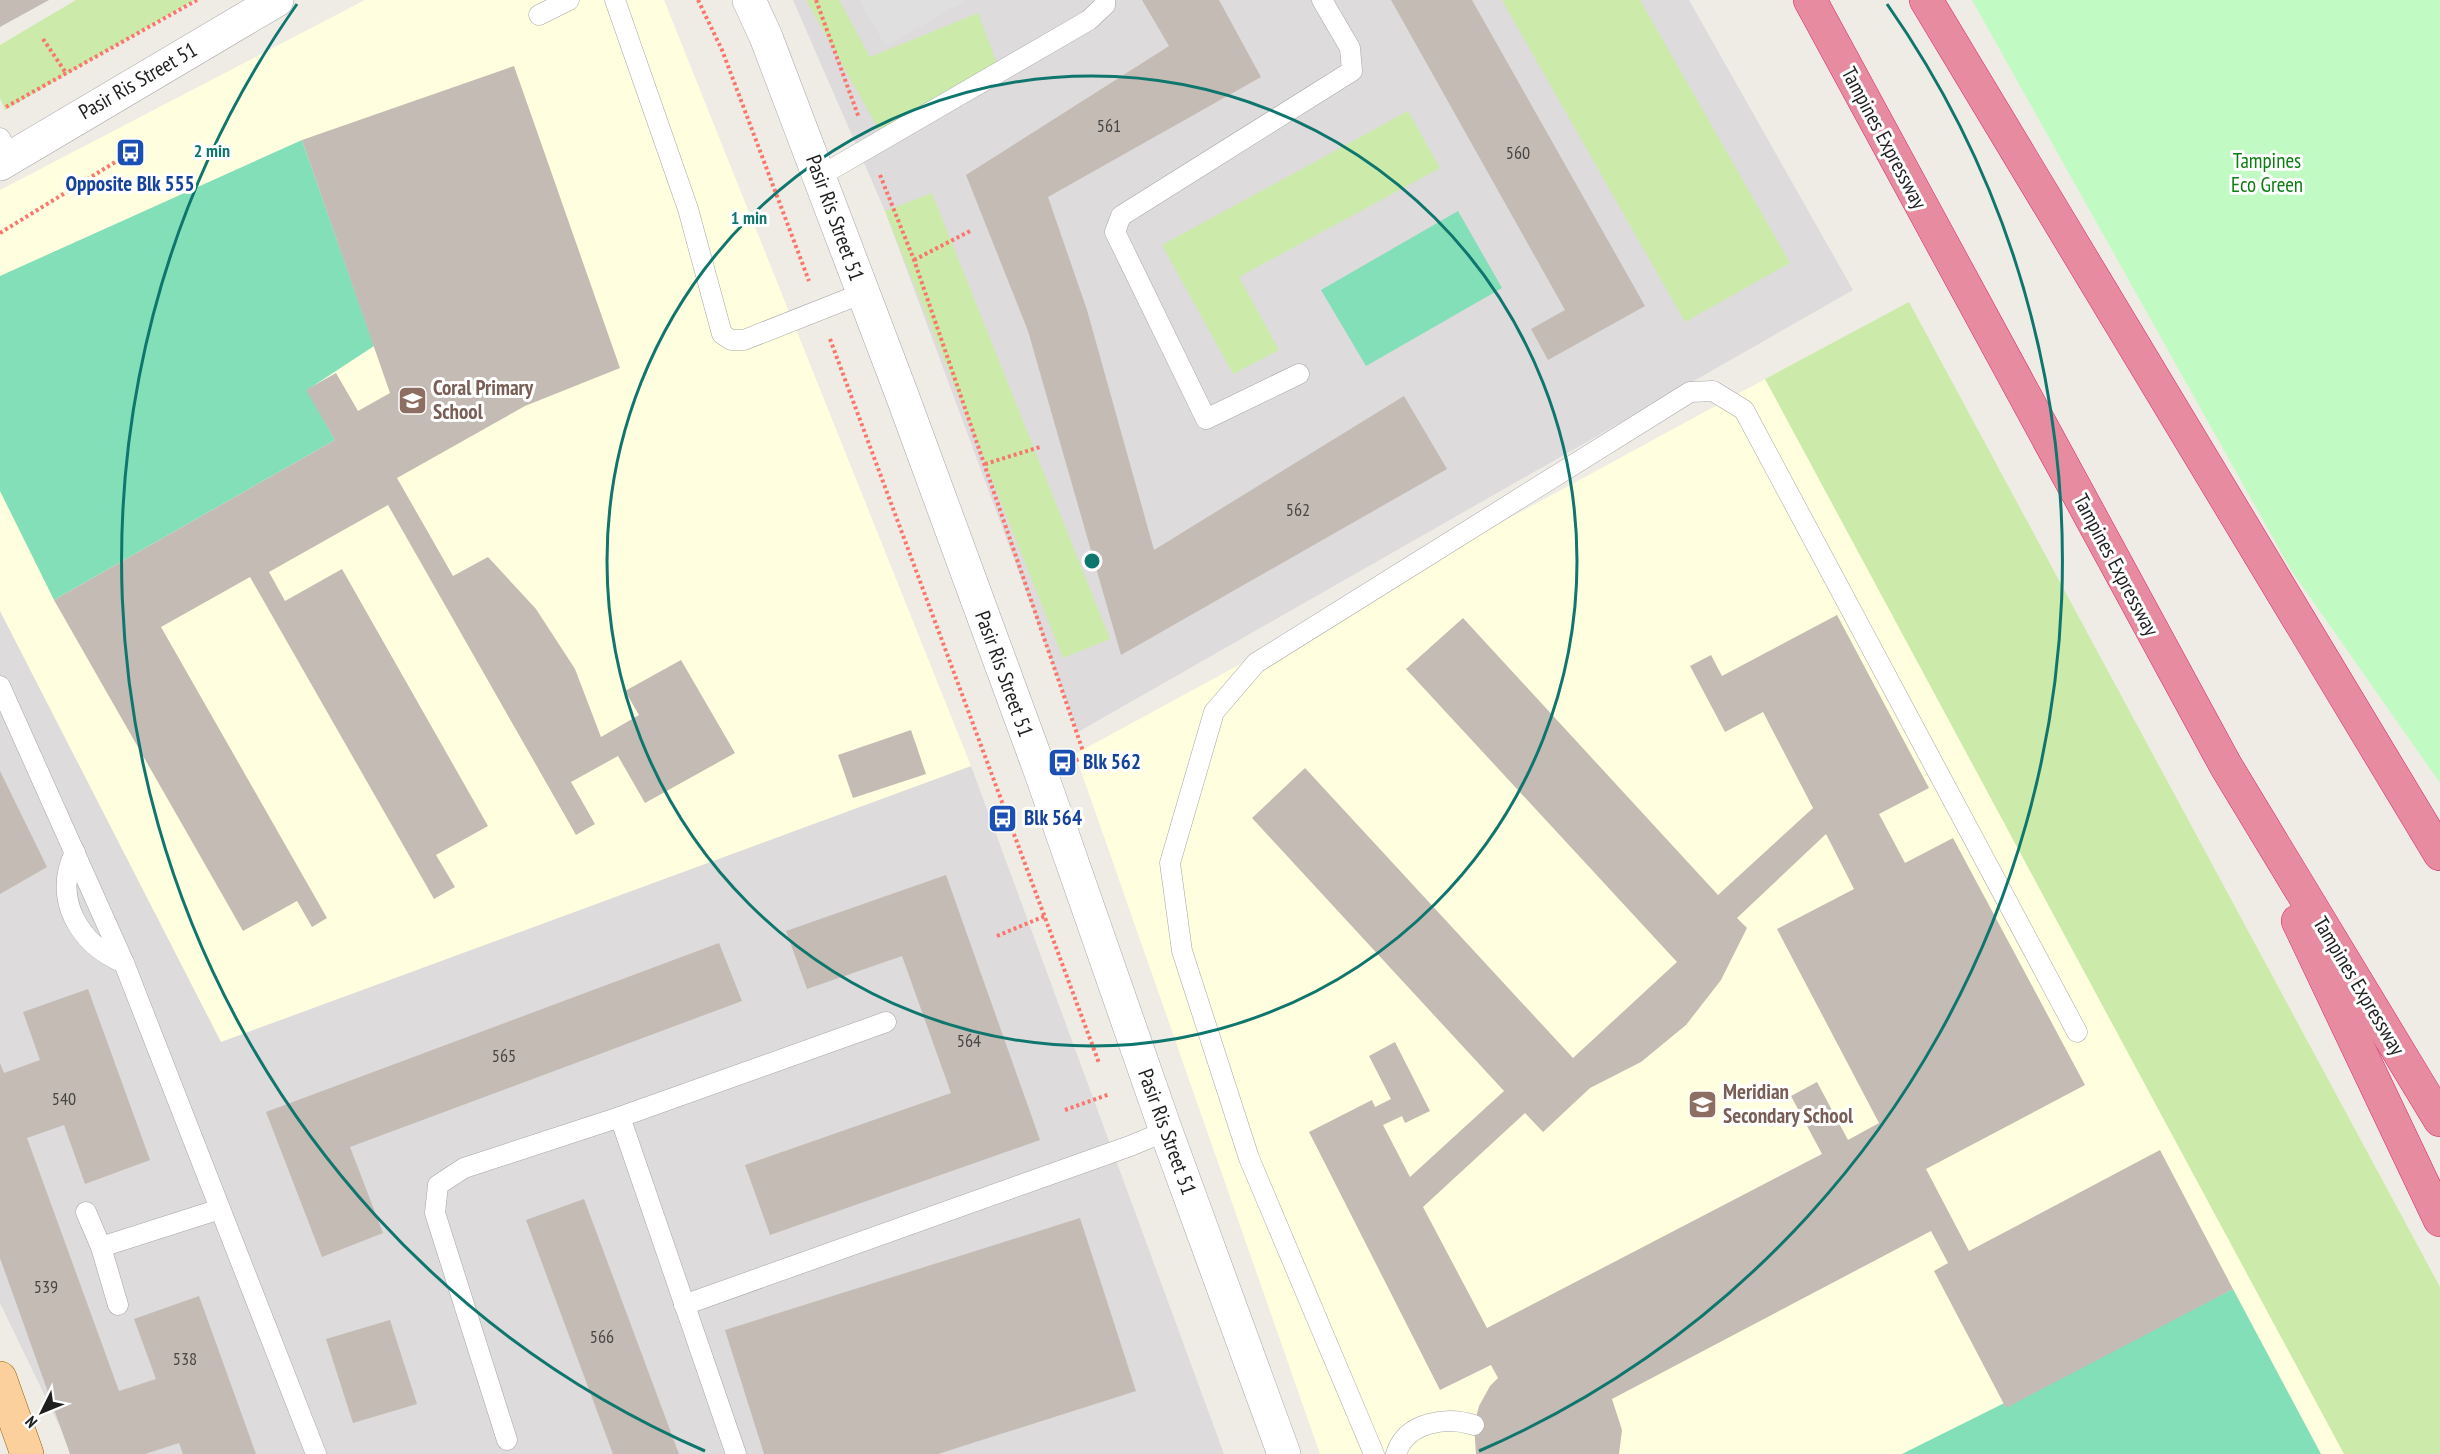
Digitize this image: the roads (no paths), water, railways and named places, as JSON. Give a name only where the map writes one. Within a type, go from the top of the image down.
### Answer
[{"type":"highway","name":"Tampines Expressway","points":[[1810,0],[2226,766],[2440,1120]]},
{"type":"highway","points":[[1926,0],[2440,854]]},
{"type":"highway","points":[[2226,766],[2440,1220]]},
{"type":"main road","points":[[0,1378],[27,1454]]},
{"type":"street","name":"Pasir Ris Street 51","points":[[4,153],[90,109],[277,0]]},
{"type":"street","name":"Pasir Ris Street 51","points":[[749,0],[766,37],[820,177],[1041,773],[1166,1131],[1284,1454]]},
{"type":"lane","points":[[539,15],[569,0]]},
{"type":"lane","points":[[615,0],[688,209],[722,334],[731,340],[744,340],[863,293]]},
{"type":"lane","points":[[820,177],[1089,20],[1105,5],[1105,0]]},
{"type":"lane","points":[[1299,374],[1206,419],[1115,232],[1121,216],[1352,71],[1350,48],[1322,0]]},
{"type":"lane","points":[[1474,1425],[1444,1419],[1417,1428],[1397,1451],[1376,1454],[1249,1158],[1182,951],[1170,863],[1214,712],[1256,663],[1690,393],[1713,391],[1744,410],[2077,1032]]},
{"type":"lane","points":[[0,686],[124,963],[316,1454]]},
{"type":"lane","points":[[75,852],[68,866],[67,902],[83,936],[107,955],[124,963]]},
{"type":"lane","points":[[507,1440],[435,1213],[438,1185],[465,1168],[620,1117],[886,1022]]},
{"type":"lane","points":[[620,1117],[736,1454]]},
{"type":"lane","points":[[684,1305],[1130,1146],[1166,1131]]},
{"type":"lane","points":[[101,1247],[220,1209]]},
{"type":"lane","points":[[86,1212],[101,1247],[118,1305]]},
{"type":"place","name":"Opposite Blk 555","points":[[130,153]]},
{"type":"place","name":"Coral Primary School","points":[[412,400]]},
{"type":"place","name":"Blk 562","points":[[1062,762]]},
{"type":"place","name":"Blk 564","points":[[1003,818]]},
{"type":"place","name":"Meridian Secondary School","points":[[1702,1104]]},
{"type":"park label","name":"Tampines Eco Green","points":[[2267,173]]}]
